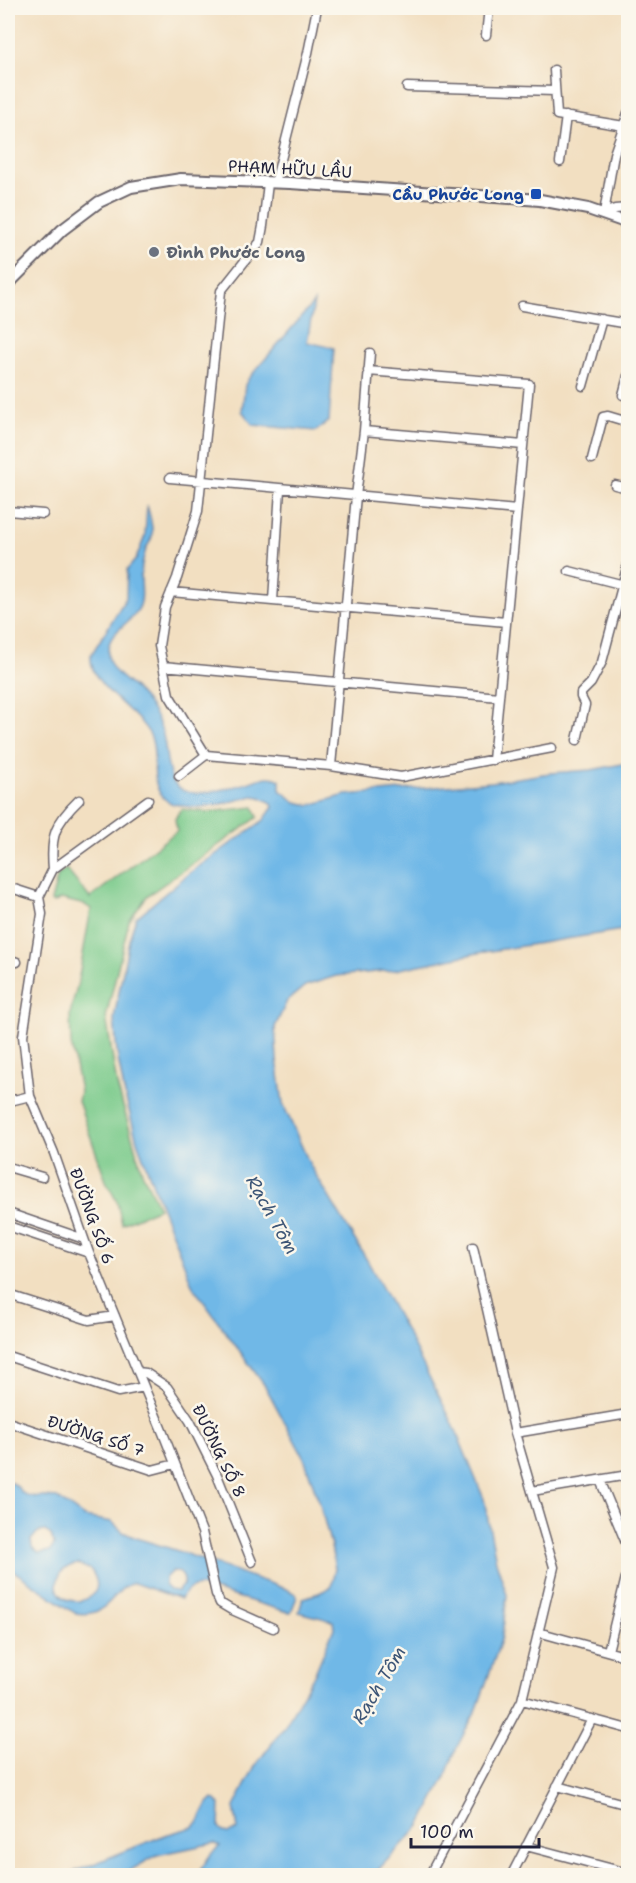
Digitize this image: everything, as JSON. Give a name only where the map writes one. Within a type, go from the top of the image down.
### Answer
[{"type":"main road","name":"PHẠM HỮU LẦU","points":[[8,284],[74,220],[99,202],[131,187],[182,179],[540,200],[604,213],[628,223]]},
{"type":"street","points":[[206,755],[169,695],[159,646],[165,607],[180,569],[198,511],[221,291],[260,242],[271,183],[308,53],[317,8]]},
{"type":"street","points":[[486,35],[489,8]]},
{"type":"street","points":[[554,70],[557,115],[624,126]]},
{"type":"street","points":[[407,87],[555,91]]},
{"type":"street","points":[[604,213],[614,154],[628,113]]},
{"type":"street","points":[[560,162],[566,116]]},
{"type":"street","name":"PHẠM HỮU LẦU","points":[[604,213],[628,208]]},
{"type":"street","points":[[522,306],[628,324]]},
{"type":"street","points":[[583,386],[602,319]]},
{"type":"street","points":[[331,766],[370,353]]},
{"type":"street","points":[[368,371],[529,384],[493,760]]},
{"type":"street","points":[[623,395],[628,376]]},
{"type":"street","points":[[592,459],[603,417],[608,416],[628,422]]},
{"type":"street","points":[[364,431],[523,445]]},
{"type":"street","points":[[170,478],[517,510]]},
{"type":"street","points":[[615,484],[628,488]]},
{"type":"street","points":[[273,601],[280,489]]},
{"type":"street","points":[[8,511],[43,513]]},
{"type":"street","points":[[577,740],[585,705],[581,693],[591,682],[602,662],[626,585],[628,564]]},
{"type":"street","points":[[569,571],[626,585]]},
{"type":"street","points":[[171,592],[506,622]]},
{"type":"street","points":[[163,666],[499,697]]},
{"type":"street","points":[[179,776],[206,755],[331,766],[401,777],[552,748]]},
{"type":"street","points":[[53,868],[51,846],[56,830],[65,813],[79,800]]},
{"type":"street","points":[[8,887],[39,897],[53,868],[148,800]]},
{"type":"street","name":"ĐƯỜNG SỐ 6","points":[[39,897],[42,914],[23,1036],[30,1096],[54,1153],[89,1253],[202,1532],[220,1603],[273,1628]]},
{"type":"street","points":[[8,959],[17,962]]},
{"type":"street","points":[[8,1098],[14,1100],[30,1096]]},
{"type":"street","points":[[8,1167],[42,1178]]},
{"type":"street","points":[[8,1213],[84,1239]]},
{"type":"street","points":[[8,1226],[89,1253]]},
{"type":"street","points":[[429,1875],[522,1700],[554,1567],[515,1433],[473,1247]]},
{"type":"street","points":[[8,1294],[89,1320],[115,1316]]},
{"type":"street","points":[[8,1356],[118,1392],[144,1387]]},
{"type":"street","name":"ĐƯỜNG SỐ 8","points":[[138,1372],[152,1376],[167,1387],[189,1421],[217,1475],[252,1562]]},
{"type":"street","points":[[515,1433],[628,1414]]},
{"type":"street","name":"ĐƯỜNG SỐ 7","points":[[8,1422],[152,1470],[176,1464]]},
{"type":"street","points":[[532,1491],[628,1475]]},
{"type":"street","points":[[600,1480],[628,1548]]},
{"type":"street","points":[[608,1651],[627,1585],[628,1569]]},
{"type":"street","points":[[538,1632],[628,1657]]},
{"type":"street","points":[[522,1700],[628,1729]]},
{"type":"street","points":[[511,1875],[592,1719]]},
{"type":"street","points":[[557,1786],[628,1805]]},
{"type":"street","points":[[526,1846],[628,1873]]},
{"type":"green space","points":[[254,807],[258,817],[147,896],[129,921],[106,1017],[117,1085],[142,1172],[159,1208],[122,1224],[117,1202],[106,1181],[78,1101],[80,1091],[71,1044],[70,1014],[91,909],[85,905],[61,899],[53,903],[51,901],[58,875],[66,869],[90,898],[177,831],[175,819],[181,809],[208,812]]},
{"type":"water","points":[[314,302],[307,342],[334,348],[329,421],[316,431],[253,425],[242,411],[245,385]]},
{"type":"water","name":"Rạch Tôm","points":[[147,505],[152,524],[152,536],[141,568],[141,602],[133,616],[110,641],[108,655],[115,671],[140,694],[157,718],[163,735],[171,777],[179,788],[201,793],[270,777],[280,780],[280,790],[296,802],[310,805],[346,795],[492,782],[550,773],[591,770],[628,763],[628,929],[478,953],[395,970],[336,976],[305,986],[287,1001],[275,1027],[283,1104],[311,1167],[367,1260],[453,1424],[484,1499],[496,1561],[507,1595],[502,1637],[477,1709],[457,1747],[444,1780],[420,1826],[373,1875],[197,1875],[211,1854],[220,1846],[214,1843],[157,1855],[122,1875],[66,1875],[165,1835],[193,1827],[198,1823],[212,1799],[220,1805],[219,1827],[223,1832],[229,1833],[238,1829],[234,1807],[255,1766],[283,1729],[315,1673],[334,1628],[333,1621],[299,1612],[303,1598],[331,1587],[335,1569],[321,1508],[304,1458],[265,1386],[193,1287],[137,1141],[117,1053],[114,1018],[129,940],[136,918],[188,874],[264,820],[273,807],[272,803],[253,796],[198,807],[167,801],[157,787],[153,743],[150,735],[105,687],[92,667],[91,655],[126,598],[127,570],[136,559],[145,536]]},
{"type":"water","points":[[8,1481],[28,1496],[57,1498],[84,1517],[112,1522],[123,1532],[136,1538],[286,1589],[296,1594],[297,1597],[291,1612],[288,1612],[200,1586],[189,1589],[181,1599],[134,1583],[121,1590],[104,1607],[87,1614],[75,1613],[8,1567]],"holes":[[[45,1531],[51,1535],[54,1545],[50,1551],[39,1553],[32,1547],[31,1540],[38,1532]],[[78,1564],[91,1570],[97,1582],[95,1592],[89,1598],[80,1601],[62,1596],[57,1588],[59,1576],[67,1567]],[[172,1571],[177,1572],[183,1576],[184,1584],[177,1591],[170,1590],[165,1585],[165,1578]]]},
{"type":"place","name":"Cầu Phước Long","points":[[536,194]]},
{"type":"place","name":"Đình Phước Long","points":[[154,252]]}]
